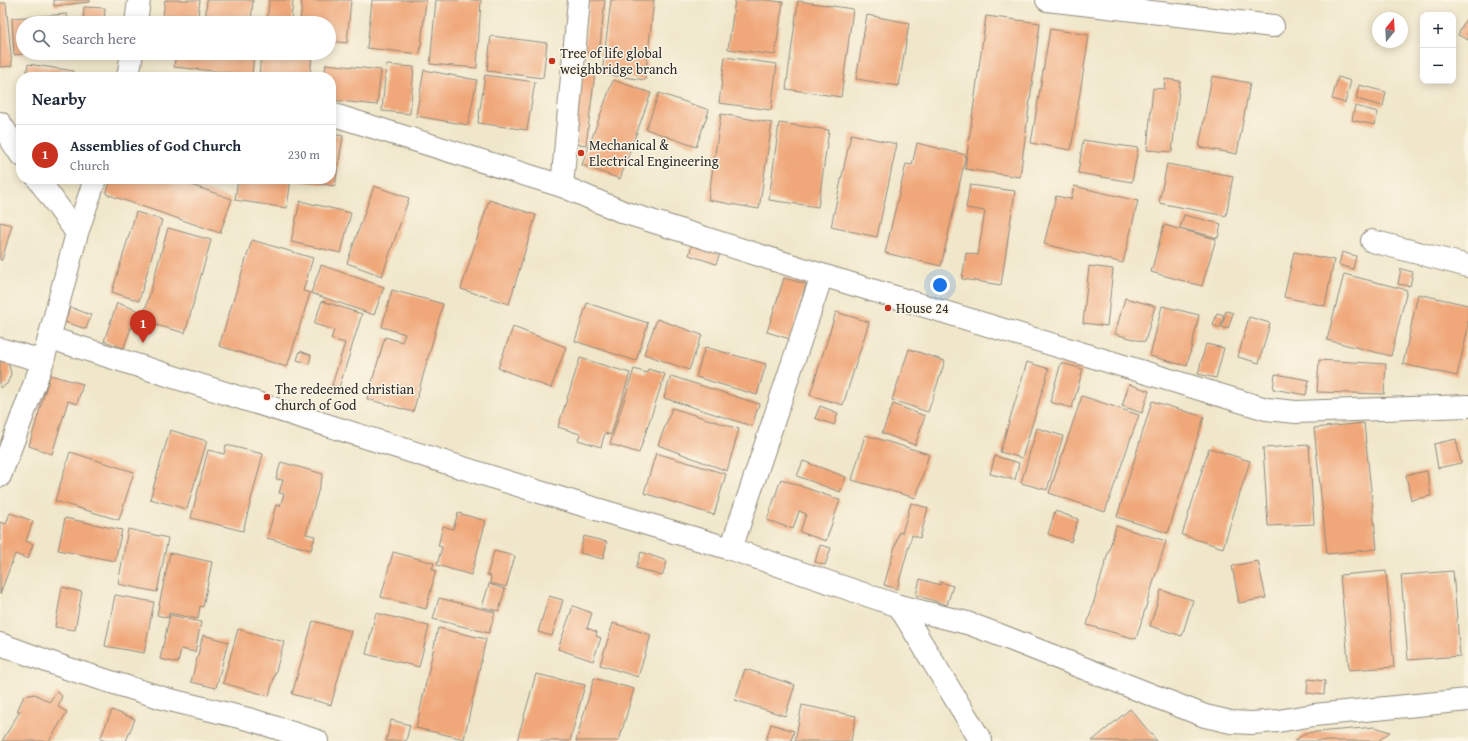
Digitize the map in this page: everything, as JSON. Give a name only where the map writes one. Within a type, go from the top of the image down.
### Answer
[{"type":"street","points":[[137,16],[139,0]]},
{"type":"street","points":[[562,186],[579,0]]},
{"type":"street","points":[[1047,0],[1273,26]]},
{"type":"street","points":[[129,72],[131,60]]},
{"type":"street","points":[[336,116],[562,186],[623,212],[822,275],[1266,409],[1296,412],[1468,406]]},
{"type":"street","points":[[0,123],[16,147]]},
{"type":"street","points":[[42,184],[77,233]]},
{"type":"street","points":[[0,476],[43,361],[77,233],[93,184]]},
{"type":"street","points":[[1372,241],[1468,266]]},
{"type":"street","points":[[731,549],[822,275]]},
{"type":"street","points":[[50,338],[538,492],[731,549],[899,606],[975,626],[1205,716],[1232,722],[1252,723],[1314,715],[1468,700]]},
{"type":"street","points":[[0,349],[43,361]]},
{"type":"street","points":[[899,606],[981,741]]},
{"type":"street","points":[[0,644],[73,671],[166,699],[252,720],[317,741]]},
{"type":"building","points":[[54,0],[90,0],[90,2],[54,6]]},
{"type":"building","points":[[165,0],[200,0],[198,16],[163,16]]},
{"type":"building","points":[[207,0],[253,0],[252,16],[206,16]]},
{"type":"building","points":[[269,0],[293,0],[292,16],[268,16]]},
{"type":"building","points":[[302,0],[351,0],[347,43],[336,42],[336,16],[301,16]]},
{"type":"building","points":[[372,0],[426,0],[420,54],[367,48]]},
{"type":"building","points":[[436,0],[481,0],[477,68],[430,64]]},
{"type":"building","points":[[590,0],[605,0],[599,54],[584,52]]},
{"type":"building","points":[[611,0],[654,0],[645,80],[602,74]]},
{"type":"building","points":[[735,0],[766,0],[783,2],[775,55],[728,49]]},
{"type":"building","points":[[798,1],[853,9],[841,97],[786,89]]},
{"type":"building","points":[[0,3],[6,3],[12,66],[0,67]]},
{"type":"building","points":[[84,7],[105,8],[104,16],[83,16]]},
{"type":"building","points":[[67,14],[67,16],[40,16]]},
{"type":"building","points":[[867,15],[909,23],[899,86],[856,79]]},
{"type":"building","points":[[1468,15],[1468,40],[1458,35]]},
{"type":"building","points":[[986,16],[1040,23],[1020,177],[965,169]]},
{"type":"building","points":[[12,18],[16,18],[16,55],[14,55]]},
{"type":"building","points":[[1050,29],[1089,35],[1071,150],[1031,143]]},
{"type":"building","points":[[491,36],[547,43],[543,78],[487,71]]},
{"type":"building","points":[[725,57],[777,64],[771,110],[719,103]]},
{"type":"building","points":[[175,60],[253,60],[252,72],[223,72],[174,67]]},
{"type":"building","points":[[260,60],[311,60],[310,72],[259,72]]},
{"type":"building","points":[[28,64],[74,71],[74,72],[27,72]]},
{"type":"building","points":[[326,64],[381,70],[377,105],[336,101],[336,72],[325,72]]},
{"type":"building","points":[[386,65],[414,67],[410,114],[382,111]]},
{"type":"building","points":[[424,70],[477,80],[468,125],[416,116]]},
{"type":"building","points":[[581,72],[595,73],[586,145],[572,143]]},
{"type":"building","points":[[485,75],[535,82],[527,130],[478,123]]},
{"type":"building","points":[[1212,76],[1250,83],[1237,154],[1199,147]]},
{"type":"building","points":[[1338,77],[1351,81],[1345,103],[1332,99]]},
{"type":"building","points":[[1165,79],[1180,81],[1172,152],[1147,150],[1153,88],[1164,89]]},
{"type":"building","points":[[613,80],[651,93],[620,179],[582,165]]},
{"type":"building","points":[[1359,85],[1386,92],[1383,106],[1356,99]]},
{"type":"building","points":[[659,93],[709,110],[696,147],[646,129]]},
{"type":"building","points":[[1355,106],[1378,112],[1375,125],[1352,120]]},
{"type":"building","points":[[721,114],[772,123],[759,209],[708,200]]},
{"type":"building","points":[[779,123],[829,130],[818,207],[769,200]]},
{"type":"building","points":[[851,134],[897,144],[877,237],[831,227]]},
{"type":"building","points":[[336,135],[343,136],[336,180]]},
{"type":"building","points":[[1083,140],[1138,148],[1132,182],[1078,173]]},
{"type":"building","points":[[917,143],[966,155],[941,266],[885,253],[906,164],[912,165]]},
{"type":"building","points":[[1167,164],[1233,176],[1226,216],[1159,203]]},
{"type":"building","points":[[109,184],[188,184],[232,199],[220,233],[106,194]]},
{"type":"building","points":[[237,184],[290,184],[287,208],[235,200]]},
{"type":"building","points":[[321,184],[335,184],[335,186]]},
{"type":"building","points":[[970,185],[1015,191],[1001,285],[962,279],[966,253],[978,255],[985,211],[966,208]]},
{"type":"building","points":[[374,186],[409,198],[382,276],[347,263]]},
{"type":"building","points":[[1074,186],[1138,201],[1123,263],[1044,244],[1056,196],[1071,199]]},
{"type":"building","points":[[489,200],[536,215],[509,304],[461,289]]},
{"type":"building","points":[[300,201],[351,213],[341,253],[291,242]]},
{"type":"building","points":[[136,212],[162,220],[139,301],[112,292]]},
{"type":"building","points":[[1184,215],[1221,224],[1218,238],[1180,228]]},
{"type":"building","points":[[0,222],[12,225],[2,260],[0,260]]},
{"type":"building","points":[[1164,225],[1216,239],[1202,286],[1151,272]]},
{"type":"building","points":[[168,228],[211,240],[185,333],[142,321]]},
{"type":"building","points":[[252,240],[313,258],[303,291],[310,293],[287,367],[219,346]]},
{"type":"building","points":[[692,244],[720,253],[716,264],[689,255]]},
{"type":"building","points":[[1294,252],[1334,260],[1325,306],[1284,297]]},
{"type":"building","points":[[1342,252],[1356,256],[1353,269],[1339,265]]},
{"type":"building","points":[[321,265],[384,287],[374,315],[311,293]]},
{"type":"building","points":[[1089,266],[1113,269],[1107,326],[1083,323]]},
{"type":"building","points":[[1401,269],[1413,272],[1410,286],[1398,284]]},
{"type":"building","points":[[1344,274],[1407,290],[1391,356],[1327,340]]},
{"type":"building","points":[[784,278],[806,284],[790,339],[767,332]]},
{"type":"building","points":[[392,290],[443,304],[413,412],[367,399],[385,337],[402,342],[405,334],[382,327]]},
{"type":"building","points":[[1418,294],[1468,305],[1468,328],[1457,376],[1403,364]]},
{"type":"building","points":[[1125,298],[1155,306],[1145,342],[1115,334]]},
{"type":"building","points":[[322,301],[362,314],[339,388],[332,385],[345,343],[331,339],[334,330],[314,324]]},
{"type":"building","points":[[117,303],[137,310],[124,348],[104,341]]},
{"type":"building","points":[[587,303],[648,323],[636,361],[575,341]]},
{"type":"building","points":[[1162,306],[1199,315],[1187,366],[1150,356]]},
{"type":"building","points":[[70,307],[91,315],[86,329],[65,322]]},
{"type":"building","points":[[1226,311],[1233,313],[1228,329],[1222,327]]},
{"type":"building","points":[[836,312],[869,322],[843,405],[810,395]]},
{"type":"building","points":[[1217,313],[1224,315],[1220,328],[1213,325]]},
{"type":"building","points":[[1249,317],[1270,323],[1259,363],[1238,357]]},
{"type":"building","points":[[657,319],[702,335],[689,370],[644,354]]},
{"type":"building","points":[[513,327],[566,347],[551,388],[498,368]]},
{"type":"building","points":[[1206,344],[1224,348],[1216,378],[1198,374]]},
{"type":"building","points":[[705,347],[766,364],[757,395],[696,377]]},
{"type":"building","points":[[909,349],[945,361],[928,412],[892,400]]},
{"type":"building","points":[[300,351],[311,355],[309,364],[297,360]]},
{"type":"building","points":[[0,358],[6,360],[9,364],[11,374],[7,384],[0,388]]},
{"type":"building","points":[[580,358],[630,373],[611,435],[605,433],[601,447],[578,440],[580,434],[558,427]]},
{"type":"building","points":[[1319,360],[1386,364],[1384,394],[1317,392]]},
{"type":"building","points":[[1027,362],[1049,369],[1022,458],[1000,452]]},
{"type":"building","points":[[1061,363],[1083,369],[1072,408],[1050,402]]},
{"type":"building","points":[[634,369],[647,373],[648,369],[665,374],[639,453],[610,444]]},
{"type":"building","points":[[1275,374],[1309,380],[1306,395],[1273,389]]},
{"type":"building","points":[[50,375],[83,384],[77,404],[68,401],[52,454],[29,446]]},
{"type":"building","points":[[671,376],[759,404],[752,426],[664,398]]},
{"type":"building","points":[[1129,384],[1149,391],[1142,413],[1122,406]]},
{"type":"building","points":[[1082,396],[1139,415],[1105,512],[1049,493]]},
{"type":"building","points":[[1152,401],[1204,417],[1168,533],[1117,517]]},
{"type":"building","points":[[893,404],[925,416],[915,445],[882,433]]},
{"type":"building","points":[[820,406],[838,413],[834,425],[815,418]]},
{"type":"building","points":[[672,408],[739,429],[727,471],[658,445]]},
{"type":"building","points":[[1364,423],[1377,549],[1327,554],[1314,428]]},
{"type":"building","points":[[1037,428],[1063,436],[1047,490],[1021,483]]},
{"type":"building","points":[[170,430],[207,441],[187,509],[150,499]]},
{"type":"building","points":[[865,435],[929,454],[916,498],[852,480]]},
{"type":"building","points":[[1456,439],[1461,463],[1438,468],[1434,444]]},
{"type":"building","points":[[226,445],[263,454],[243,531],[191,518],[208,450],[224,454]]},
{"type":"building","points":[[1309,445],[1314,524],[1268,526],[1263,448]]},
{"type":"building","points":[[1209,448],[1250,461],[1223,548],[1182,535]]},
{"type":"building","points":[[70,452],[134,472],[119,520],[55,501]]},
{"type":"building","points":[[656,453],[726,474],[714,515],[644,493]]},
{"type":"building","points":[[995,456],[1019,463],[1015,480],[990,474]]},
{"type":"building","points":[[803,461],[846,477],[840,492],[797,476]]},
{"type":"building","points":[[281,462],[323,474],[306,534],[315,536],[311,550],[267,538],[276,505],[280,506],[284,494],[279,493],[283,480],[276,479]]},
{"type":"building","points":[[1427,471],[1431,496],[1411,500],[1406,475]]},
{"type":"building","points":[[781,479],[840,500],[826,541],[800,532],[806,514],[799,511],[793,529],[767,520]]},
{"type":"building","points":[[911,503],[928,508],[920,538],[912,535],[897,589],[884,585],[899,532],[902,533]]},
{"type":"building","points":[[1055,511],[1078,519],[1071,542],[1048,534]]},
{"type":"building","points":[[10,513],[33,521],[26,541],[33,544],[28,559],[15,554],[0,594],[0,522],[6,524]]},
{"type":"building","points":[[458,513],[486,521],[471,575],[437,565],[442,547],[438,546],[443,526],[453,529]]},
{"type":"building","points":[[65,518],[122,530],[115,561],[58,550]]},
{"type":"building","points":[[1116,526],[1166,541],[1136,639],[1087,625]]},
{"type":"building","points":[[128,529],[168,538],[157,592],[118,584]]},
{"type":"building","points":[[584,536],[607,542],[603,559],[580,553]]},
{"type":"building","points":[[820,545],[831,548],[825,565],[815,562]]},
{"type":"building","points":[[494,551],[515,556],[506,587],[490,583],[491,576],[487,575]]},
{"type":"building","points":[[393,552],[434,563],[432,570],[436,570],[426,609],[381,597]]},
{"type":"building","points":[[641,552],[667,561],[662,576],[636,568]]},
{"type":"building","points":[[170,553],[212,562],[203,607],[200,606],[198,619],[169,613],[168,618],[157,615]]},
{"type":"building","points":[[1258,561],[1266,598],[1239,603],[1232,566]]},
{"type":"building","points":[[1386,571],[1394,667],[1349,670],[1340,575]]},
{"type":"building","points":[[1453,571],[1460,656],[1408,660],[1401,575]]},
{"type":"building","points":[[920,579],[940,585],[940,582],[953,586],[947,605],[916,595]]},
{"type":"building","points":[[489,584],[505,589],[499,611],[482,607]]},
{"type":"building","points":[[62,587],[82,592],[75,630],[55,627]]},
{"type":"building","points":[[1161,590],[1193,600],[1182,636],[1150,626]]},
{"type":"building","points":[[115,595],[154,602],[144,653],[105,646]]},
{"type":"building","points":[[549,596],[563,600],[552,636],[538,632]]},
{"type":"building","points":[[439,598],[495,612],[489,633],[433,619]]},
{"type":"building","points":[[573,606],[592,613],[587,628],[597,632],[596,636],[601,638],[593,661],[558,649]]},
{"type":"building","points":[[376,613],[429,626],[419,667],[366,654]]},
{"type":"building","points":[[170,615],[201,622],[195,652],[181,649],[178,663],[160,659]]},
{"type":"building","points":[[313,621],[351,631],[331,705],[292,694]]},
{"type":"building","points":[[613,623],[651,635],[638,677],[600,665]]},
{"type":"building","points":[[438,628],[486,639],[464,739],[416,728]]},
{"type":"building","points":[[238,629],[284,642],[269,696],[223,683]]},
{"type":"building","points":[[203,635],[228,642],[216,688],[191,682]]},
{"type":"building","points":[[745,669],[795,685],[785,716],[735,700]]},
{"type":"building","points":[[536,674],[585,685],[570,741],[517,741]]},
{"type":"building","points":[[594,678],[634,689],[619,741],[576,741]]},
{"type":"building","points":[[1308,679],[1325,681],[1324,695],[1307,693]]},
{"type":"building","points":[[57,692],[62,696],[58,707],[67,712],[49,741],[2,741],[20,711],[17,711],[24,696],[35,694],[49,702]]},
{"type":"building","points":[[802,705],[856,716],[851,741],[795,741]]},
{"type":"building","points":[[1130,709],[1157,741],[1092,741]]},
{"type":"building","points":[[112,710],[135,719],[126,741],[106,741],[100,739]]},
{"type":"building","points":[[391,720],[410,725],[406,741],[386,741]]},
{"type":"building","points":[[771,724],[794,731],[791,741],[766,740]]},
{"type":"building","points":[[1375,727],[1390,732],[1378,741],[1295,741],[1305,733]]},
{"type":"place","name":"Tree of life global weighbridge branch","points":[[552,61]]},
{"type":"place","name":"Mechanical & Electrical Engineering","points":[[581,153]]},
{"type":"place","name":"House 24","points":[[888,308]]},
{"type":"place","name":"Assemblies of God Church","points":[[143,343]]},
{"type":"place","name":"The redeemed christian church of God","points":[[267,397]]}]
